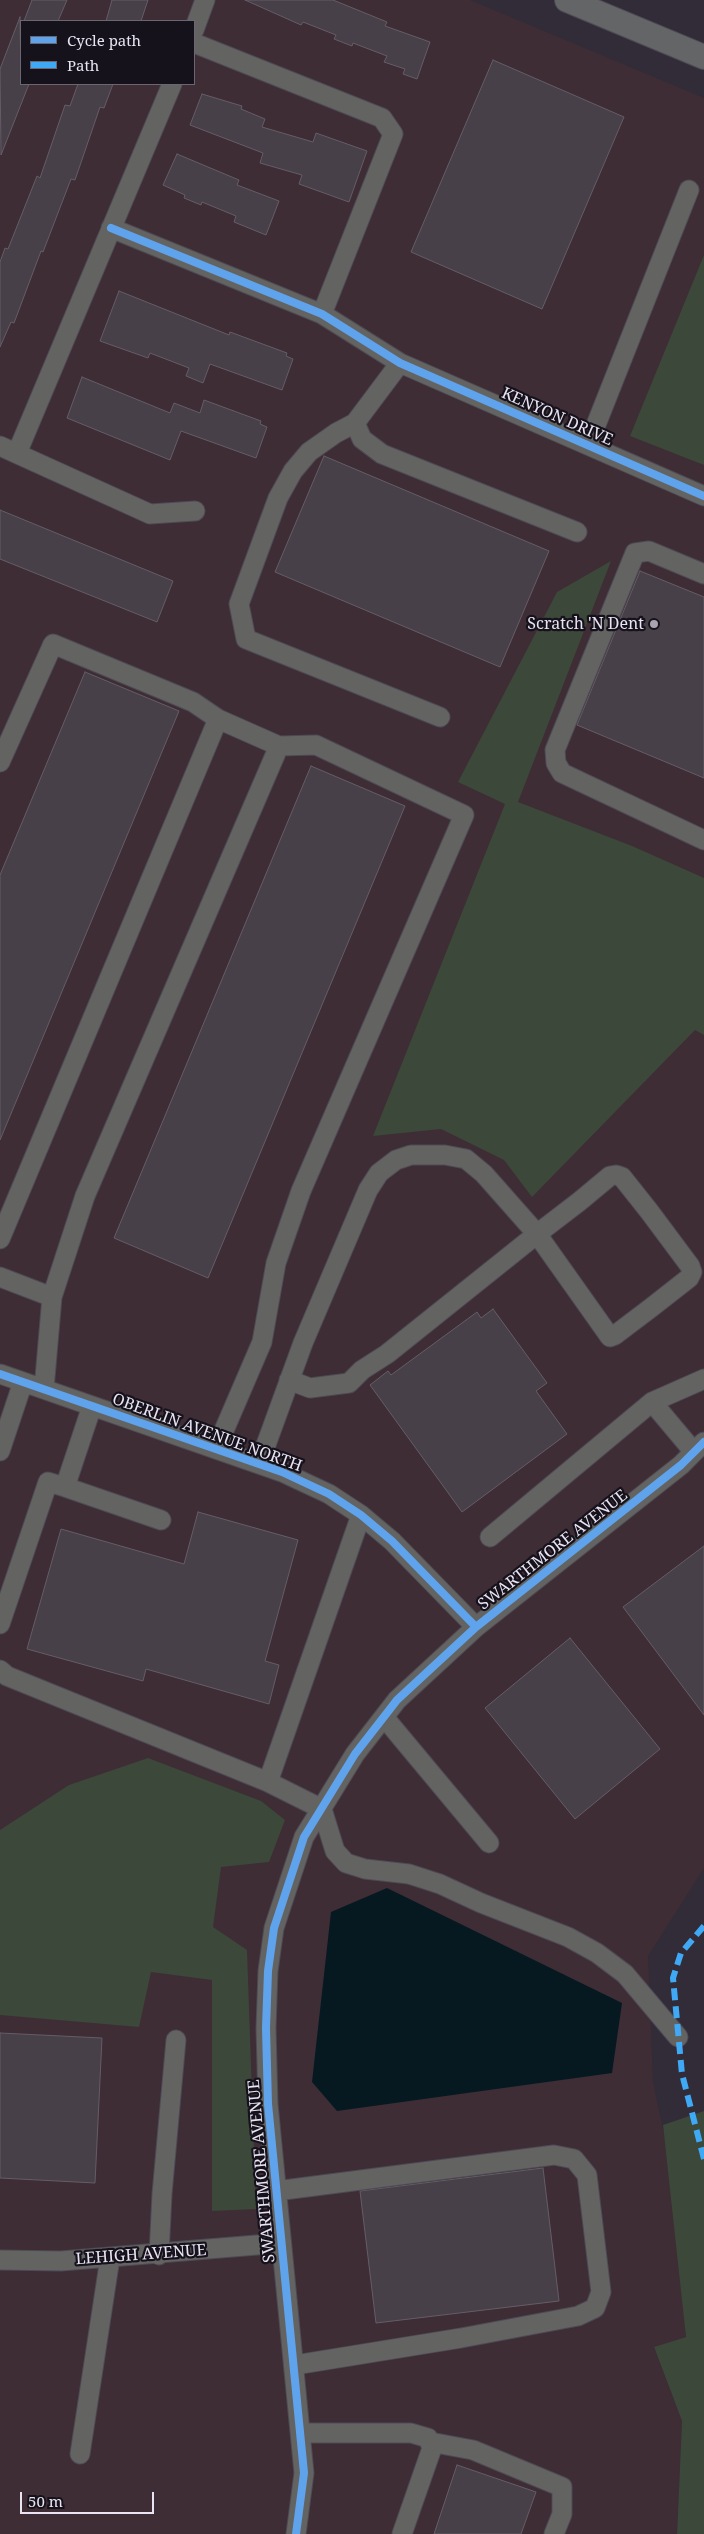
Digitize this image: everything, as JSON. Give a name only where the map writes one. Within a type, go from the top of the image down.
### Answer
[{"type":"main road","points":[[567,0],[704,58]]},
{"type":"street","points":[[195,27],[205,0]]},
{"type":"street","points":[[195,43],[382,118],[393,134],[322,314]]},
{"type":"street","points":[[172,85],[112,228],[8,450],[150,514],[196,511]]},
{"type":"street","points":[[588,445],[689,190]]},
{"type":"street","name":"KENYON DRIVE","points":[[112,228],[322,314],[400,362],[704,496]]},
{"type":"street","points":[[400,362],[355,423],[336,433],[309,452],[293,471],[278,498],[239,604],[246,639],[440,717]]},
{"type":"street","points":[[355,423],[362,439],[382,454],[577,532]]},
{"type":"street","points":[[704,574],[650,551],[635,553],[555,750],[556,762],[562,773],[704,840]]},
{"type":"street","points":[[0,762],[53,644],[193,702],[218,719],[279,746],[316,745],[464,815],[301,1191],[276,1263],[262,1342],[216,1449]]},
{"type":"street","points":[[0,1239],[218,719]]},
{"type":"street","points":[[44,1389],[52,1297],[85,1196],[279,746]]},
{"type":"street","points":[[259,1464],[290,1380],[368,1190],[379,1173],[396,1160],[411,1155],[430,1153],[466,1159],[484,1174],[537,1234],[610,1337],[616,1335],[667,1296],[689,1278],[692,1272],[690,1266],[649,1211],[622,1177],[616,1174],[610,1176],[537,1234],[349,1383],[310,1388],[290,1380]]},
{"type":"street","points":[[0,1276],[52,1297]]},
{"type":"street","name":"OBERLIN AVENUE NORTH","points":[[0,1374],[259,1464],[329,1494],[361,1515],[392,1541],[476,1628]]},
{"type":"street","points":[[490,1537],[652,1402],[704,1379]]},
{"type":"street","points":[[0,1451],[23,1382]]},
{"type":"street","points":[[652,1402],[699,1447]]},
{"type":"street","points":[[65,1487],[92,1406]]},
{"type":"street","name":"SWARTHMORE AVENUE","points":[[296,2534],[304,2473],[268,2094],[268,1971],[274,1928],[304,1837],[355,1754],[397,1700],[476,1628],[681,1466],[699,1447]]},
{"type":"street","points":[[0,1624],[48,1482],[161,1520]]},
{"type":"street","points":[[268,1782],[361,1515]]},
{"type":"street","points":[[0,1670],[7,1676],[268,1782],[322,1808],[336,1851],[346,1863],[365,1869],[409,1874],[440,1884],[481,1904],[568,1937],[597,1953],[625,1974],[678,2037]]},
{"type":"street","points":[[384,1717],[489,1842]]},
{"type":"street","points":[[159,2254],[162,2194],[176,2040]]},
{"type":"street","points":[[276,2191],[554,2155],[574,2159],[587,2175],[601,2292],[595,2308],[578,2316],[461,2338],[295,2365]]},
{"type":"street","name":"LEHIGH AVENUE","points":[[0,2260],[110,2258],[281,2243]]},
{"type":"street","points":[[80,2454],[110,2258]]},
{"type":"street","points":[[301,2432],[411,2433],[428,2438],[432,2448],[402,2534]]},
{"type":"street","points":[[430,2442],[473,2450],[562,2487],[562,2514],[554,2534]]},
{"type":"shaded area","points":[[0,0],[470,0],[704,98],[704,1868],[648,1956],[653,2082],[674,2182],[686,2337],[654,2348],[682,2421],[677,2534],[0,2534]]},
{"type":"green space","points":[[704,255],[704,465],[630,436]]},
{"type":"green space","points":[[611,561],[518,802],[632,846],[704,878],[704,1035],[695,1030],[532,1197],[504,1160],[441,1129],[373,1136],[505,804],[458,782],[557,592]]},
{"type":"green space","points":[[148,1758],[261,1801],[285,1820],[269,1862],[221,1867],[213,1927],[247,1950],[256,2209],[212,2211],[212,1980],[151,1972],[139,2027],[0,2015],[0,1830],[69,1785]]},
{"type":"green space","points":[[704,2111],[704,2534],[677,2534],[682,2421],[654,2347],[686,2337],[663,2125]]},
{"type":"water","points":[[387,1888],[622,2003],[612,2073],[337,2111],[312,2082],[331,1912]]},
{"type":"building","points":[[32,0],[67,0],[58,20],[24,20]]},
{"type":"building","points":[[112,0],[148,0],[141,20],[106,20]]},
{"type":"building","points":[[245,0],[333,0],[387,22],[385,26],[430,42],[417,79],[403,74],[405,69],[384,62],[387,56],[353,43],[352,46],[334,39],[336,35],[303,22],[301,25]]},
{"type":"building","points":[[20,17],[20,85],[29,85],[1,155],[0,69]]},
{"type":"building","points":[[493,60],[624,117],[542,309],[411,252]]},
{"type":"building","points":[[78,85],[113,85],[104,108],[100,107],[75,180],[71,179],[14,323],[11,322],[0,347],[0,262],[5,248],[8,249],[37,176],[40,178],[65,105],[70,106]]},
{"type":"building","points":[[202,94],[242,106],[241,109],[265,119],[262,127],[313,142],[316,133],[367,151],[349,202],[299,184],[302,175],[260,163],[263,153],[190,125]]},
{"type":"building","points":[[177,154],[239,180],[237,185],[279,201],[266,235],[234,222],[236,216],[202,202],[201,205],[184,198],[185,195],[163,185]]},
{"type":"building","points":[[119,291],[229,335],[230,332],[287,353],[286,356],[293,359],[282,390],[210,364],[203,383],[186,376],[189,368],[150,353],[148,358],[100,341]]},
{"type":"building","points":[[82,377],[170,413],[174,403],[200,413],[204,400],[261,421],[260,424],[267,427],[256,458],[181,431],[170,460],[67,418]]},
{"type":"building","points":[[324,456],[549,551],[500,667],[275,572]]},
{"type":"building","points":[[0,510],[173,581],[157,622],[0,559]]},
{"type":"building","points":[[640,571],[704,597],[704,778],[577,725]]},
{"type":"building","points":[[85,672],[179,711],[0,1140],[0,875]]},
{"type":"building","points":[[311,766],[405,806],[208,1278],[114,1238]]},
{"type":"building","points":[[493,1309],[547,1383],[536,1391],[567,1434],[462,1512],[370,1385],[388,1371],[391,1375],[477,1312],[481,1318]]},
{"type":"building","points":[[198,1512],[298,1540],[265,1661],[279,1665],[269,1704],[146,1669],[143,1681],[27,1649],[61,1529],[184,1564]]},
{"type":"building","points":[[704,1546],[704,1715],[623,1607]]},
{"type":"building","points":[[570,1638],[660,1749],[575,1819],[485,1708]]},
{"type":"building","points":[[0,2033],[102,2038],[95,2183],[0,2178]]},
{"type":"building","points":[[543,2168],[559,2301],[376,2323],[360,2191]]},
{"type":"building","points":[[457,2465],[536,2492],[521,2534],[434,2534]]},
{"type":"marked path","points":[[704,1926],[681,1953],[673,1978],[682,2074],[704,2159]]},
{"type":"cycle path","points":[[111,228],[322,314],[400,363],[704,496]]},
{"type":"cycle path","points":[[0,1374],[282,1472],[329,1494],[361,1515],[392,1541],[476,1627]]},
{"type":"cycle path","points":[[296,2534],[304,2473],[268,2104],[266,2028],[268,1971],[274,1928],[304,1837],[355,1754],[397,1700],[476,1627],[681,1465],[704,1442]]},
{"type":"place","name":"Scratch 'N Dent","points":[[654,624]]}]
